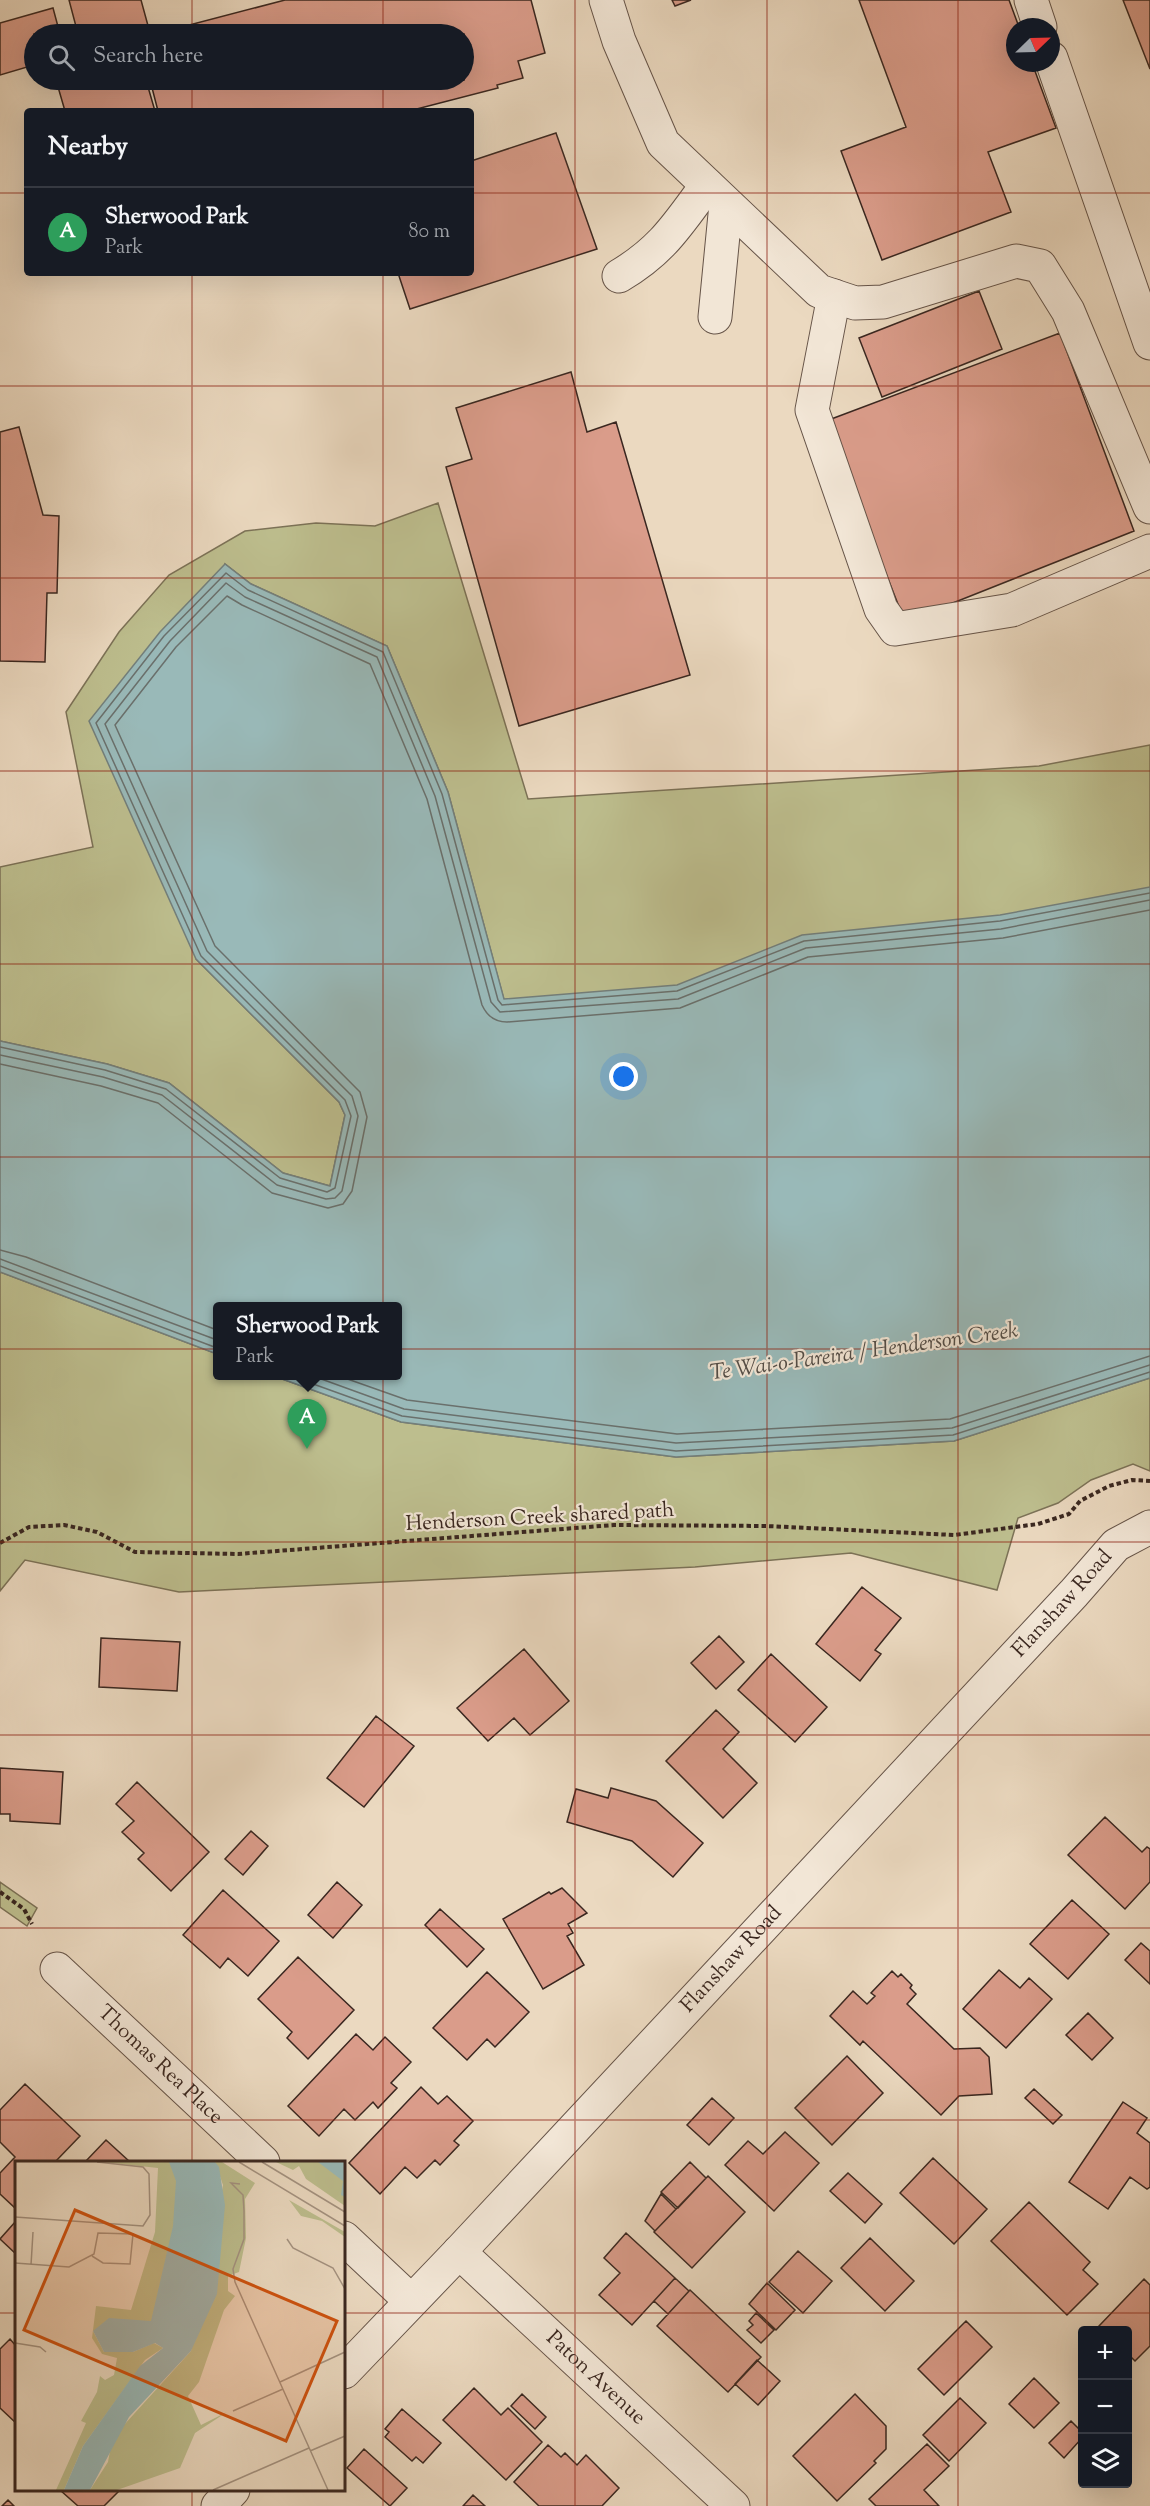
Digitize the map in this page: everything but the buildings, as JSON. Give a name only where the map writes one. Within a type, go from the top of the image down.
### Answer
[{"type":"street","points":[[606,0],[619,41],[663,143],[819,291],[855,303],[884,302],[1016,261],[1040,266],[1068,311],[1150,507]]},
{"type":"street","points":[[1031,0],[1037,18]]},
{"type":"street","points":[[1056,72],[1150,343]]},
{"type":"street","points":[[620,276],[644,261],[717,194]]},
{"type":"street","points":[[715,317],[717,194]]},
{"type":"street","points":[[834,296],[812,410],[881,609],[895,629],[1012,610],[1150,551]]},
{"type":"street","name":"Flanshaw Road","points":[[345,2371],[410,2300],[459,2252],[1074,1593],[1116,1545],[1150,1527]]},
{"type":"street","name":"Thomas Rea Place","points":[[57,1969],[261,2161]]},
{"type":"street","points":[[345,2239],[410,2300]]},
{"type":"street","name":"Paton Avenue","points":[[459,2252],[733,2506]]},
{"type":"street","points":[[219,2506],[232,2491]]},
{"type":"path","name":"Henderson Creek shared path","points":[[0,1544],[29,1527],[64,1525],[97,1532],[135,1551],[189,1554],[238,1554],[614,1525],[766,1526],[954,1535],[1038,1524],[1069,1514],[1080,1501],[1109,1486],[1131,1480],[1150,1481]]},
{"type":"path","points":[[0,1892],[24,1908],[32,1924]]},
{"type":"green space","points":[[438,503],[528,799],[1039,766],[1150,745],[1150,1178],[504,1000],[448,792],[387,646],[251,584],[225,564],[196,959],[339,1102],[345,1115],[330,1186],[283,1173],[169,1083],[107,1064],[0,1041],[0,867],[93,847],[66,712],[119,632],[169,575],[245,531],[316,523],[375,526]]},
{"type":"green space","points":[[0,1272],[213,1352],[213,1380],[285,1380],[401,1422],[676,1457],[954,1441],[1150,1378],[1150,1471],[1133,1464],[1091,1480],[1058,1503],[1018,1518],[997,1590],[851,1553],[695,1567],[179,1592],[25,1560],[0,1591]]},
{"type":"green space","points":[[0,1882],[37,1908],[27,1926],[0,1907]]},
{"type":"water","name":"Te Wai-o-Pareira / Henderson Creek","points":[[225,564],[251,584],[387,646],[448,792],[504,999],[677,985],[802,935],[1000,915],[1150,887],[1150,1378],[954,1441],[676,1457],[401,1422],[285,1380],[402,1380],[402,1302],[213,1302],[213,1352],[0,1272],[0,1041],[107,1064],[169,1083],[283,1173],[330,1186],[345,1115],[339,1102],[196,959],[89,721],[160,632]]},
{"type":"place","name":"Sherwood Park","points":[[307,1449]]}]
